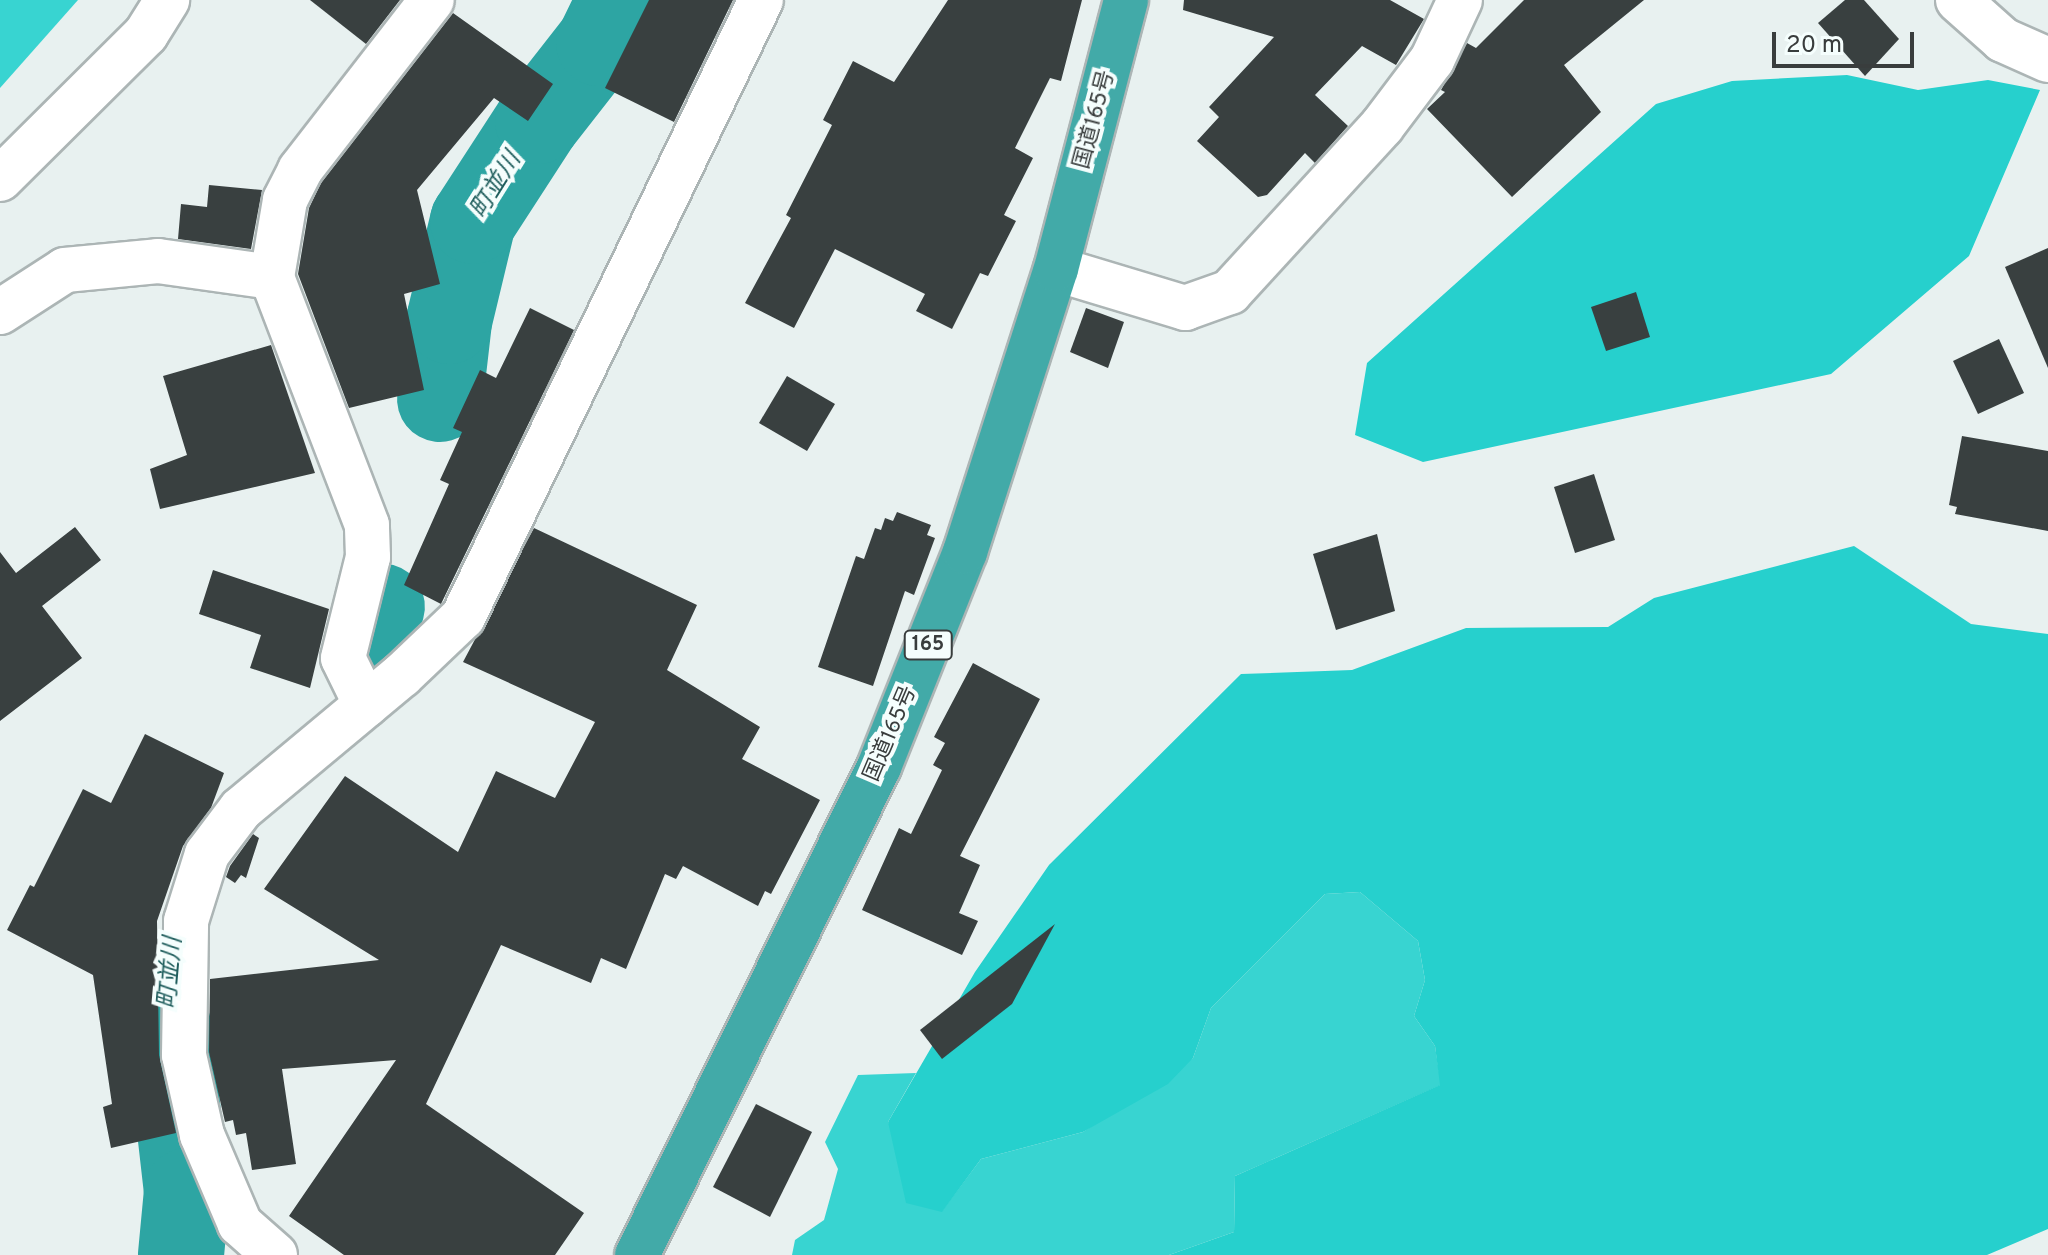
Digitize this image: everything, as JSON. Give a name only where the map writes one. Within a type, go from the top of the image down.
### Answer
[{"type":"highway","name":"国道165号","points":[[637,1255],[879,767],[965,552],[1056,269],[1126,0]]},
{"type":"street","points":[[0,179],[146,34],[167,0]]},
{"type":"street","points":[[366,705],[343,658],[368,557],[367,525],[272,277],[285,200],[300,170],[432,0]]},
{"type":"street","points":[[268,1253],[240,1224],[202,1135],[184,1055],[186,921],[207,854],[241,809],[366,705],[463,617],[761,0]]},
{"type":"street","points":[[1056,269],[1185,308],[1230,292],[1382,126],[1432,60],[1460,0]]},
{"type":"street","points":[[1958,0],[2003,40],[2048,60]]},
{"type":"street","points":[[0,312],[65,270],[158,261],[272,277]]},
{"type":"shaded area","points":[[0,0],[78,0],[0,88]]},
{"type":"shaded area","points":[[1847,75],[1918,90],[1988,80],[2040,90],[1969,256],[1831,374],[1423,462],[1355,435],[1367,363],[1656,104],[1732,81]]},
{"type":"shaded area","points":[[1854,546],[1971,624],[2048,634],[2048,1229],[1987,1255],[1169,1255],[1234,1232],[1235,1176],[1440,1085],[1435,1046],[1414,1016],[1425,980],[1418,941],[1360,892],[1325,894],[1211,1008],[1193,1058],[1168,1084],[1083,1132],[981,1159],[942,1212],[906,1203],[888,1122],[975,972],[1049,865],[1241,674],[1352,670],[1466,628],[1608,627],[1654,598]]},
{"type":"shaded area","points":[[1360,892],[1418,941],[1425,980],[1414,1016],[1435,1046],[1441,1085],[1235,1176],[1234,1232],[1169,1255],[792,1255],[795,1240],[824,1220],[838,1169],[825,1142],[858,1075],[916,1073],[888,1122],[942,1211],[981,1159],[1083,1132],[1193,1058],[1211,1008],[1325,894]]},
{"type":"building","points":[[310,0],[400,0],[366,44]]},
{"type":"building","points":[[649,0],[733,0],[674,122],[605,88]]},
{"type":"building","points":[[948,0],[1082,0],[1061,81],[1050,78],[1015,148],[1033,158],[1004,215],[1016,221],[988,276],[980,273],[952,329],[916,311],[925,294],[835,249],[794,328],[745,303],[791,218],[786,215],[832,125],[823,120],[853,61],[894,82]]},
{"type":"building","points":[[1184,0],[1390,0],[1424,19],[1396,65],[1362,46],[1315,95],[1348,126],[1315,163],[1305,153],[1267,195],[1258,197],[1197,141],[1219,117],[1209,107],[1274,37],[1183,10]]},
{"type":"building","points":[[1524,0],[1644,0],[1564,65],[1601,112],[1512,197],[1427,109],[1445,92],[1441,90],[1467,43],[1476,48]]},
{"type":"building","points":[[1845,0],[1864,0],[1899,39],[1865,76],[1818,23]]},
{"type":"building","points":[[453,13],[553,84],[528,121],[494,98],[417,190],[440,284],[404,294],[424,390],[349,408],[298,274],[309,208],[321,183]]},
{"type":"building","points":[[209,185],[262,190],[251,249],[178,239],[181,204],[207,207]]},
{"type":"building","points":[[2048,248],[2048,368],[2005,267]]},
{"type":"building","points":[[1636,292],[1650,337],[1606,351],[1591,307]]},
{"type":"building","points":[[530,308],[574,330],[441,604],[404,585],[449,484],[440,480],[462,432],[453,428],[480,370],[496,378]]},
{"type":"building","points":[[1086,308],[1124,322],[1108,368],[1070,352]]},
{"type":"building","points":[[1999,339],[2024,393],[1978,414],[1953,361]]},
{"type":"building","points":[[271,345],[315,473],[160,509],[150,469],[187,455],[163,376]]},
{"type":"building","points":[[787,376],[835,404],[807,451],[759,423]]},
{"type":"building","points":[[1962,436],[2048,451],[2048,531],[1955,514],[1957,507],[1949,505]]},
{"type":"building","points":[[1594,474],[1615,540],[1575,553],[1554,487]]},
{"type":"building","points":[[897,512],[931,525],[927,535],[935,538],[914,595],[905,591],[873,686],[818,667],[856,556],[864,559],[875,528],[881,530],[885,518],[893,521]]},
{"type":"building","points":[[75,527],[101,560],[42,606],[82,658],[0,721],[0,552],[16,573]]},
{"type":"building","points":[[534,528],[697,605],[667,670],[760,727],[742,759],[820,800],[771,894],[765,891],[758,906],[683,866],[676,879],[665,874],[626,969],[601,958],[591,983],[501,945],[426,1104],[584,1213],[555,1255],[344,1255],[289,1216],[396,1060],[282,1069],[296,1164],[252,1170],[246,1133],[236,1135],[233,1120],[225,1122],[209,1052],[210,979],[379,960],[264,889],[345,776],[458,852],[496,771],[555,798],[595,722],[463,662]]},
{"type":"building","points":[[1377,534],[1395,611],[1336,630],[1313,554]]},
{"type":"building","points":[[213,570],[329,609],[310,688],[250,668],[261,635],[199,614]]},
{"type":"building","points":[[973,663],[1040,699],[960,856],[980,865],[959,913],[978,921],[962,955],[862,910],[899,828],[911,834],[942,770],[933,765],[945,743],[934,737]]},
{"type":"building","points":[[145,734],[224,773],[211,808],[183,846],[157,921],[159,1055],[176,1133],[111,1148],[103,1107],[112,1104],[93,975],[7,930],[30,885],[34,887],[83,789],[111,803]]},
{"type":"building","points":[[253,834],[259,838],[246,878],[241,875],[235,883],[226,877],[230,866]]},
{"type":"building","points":[[1055,924],[1012,1004],[942,1059],[920,1030]]},
{"type":"building","points":[[756,1104],[812,1132],[770,1217],[713,1187]]},
{"type":"waterway","name":"町並川","points":[[440,399],[449,321],[473,221],[538,121],[599,43],[620,0]]},
{"type":"waterway","name":"町並川","points":[[371,646],[382,606]]},
{"type":"waterway","name":"町並川","points":[[168,1025],[187,1191],[181,1255]]}]
